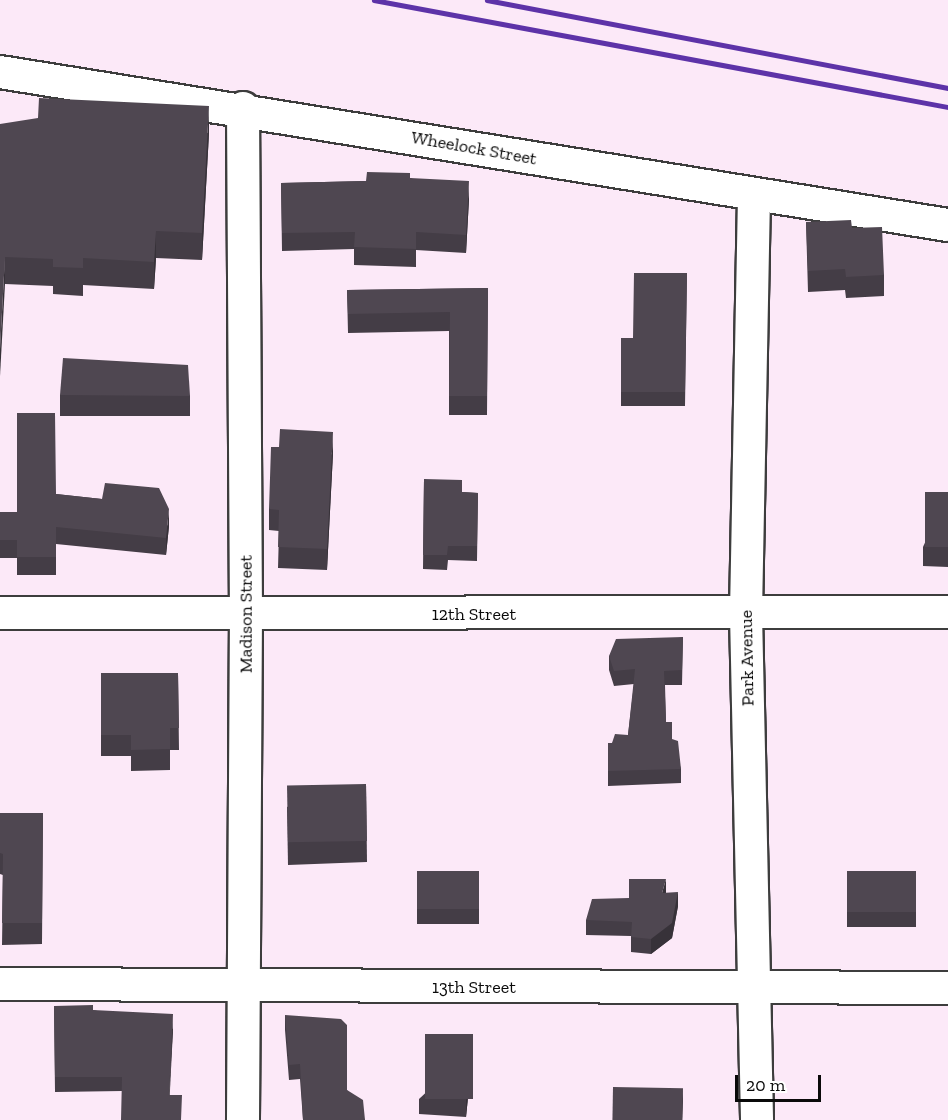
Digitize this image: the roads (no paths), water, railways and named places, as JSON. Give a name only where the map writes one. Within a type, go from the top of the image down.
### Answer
[{"type":"street","name":"Wheelock Street","points":[[0,72],[243,108],[754,196],[948,225]]},
{"type":"street","name":"Madison Street","points":[[243,108],[246,614],[243,1120]]},
{"type":"street","name":"Park Avenue","points":[[754,196],[746,614],[757,1120]]},
{"type":"street","name":"12th Street","points":[[0,614],[948,612]]},
{"type":"street","name":"13th Street","points":[[0,984],[948,988]]},
{"type":"railway","points":[[374,0],[948,107]]},
{"type":"railway","points":[[487,0],[948,88]]}]
